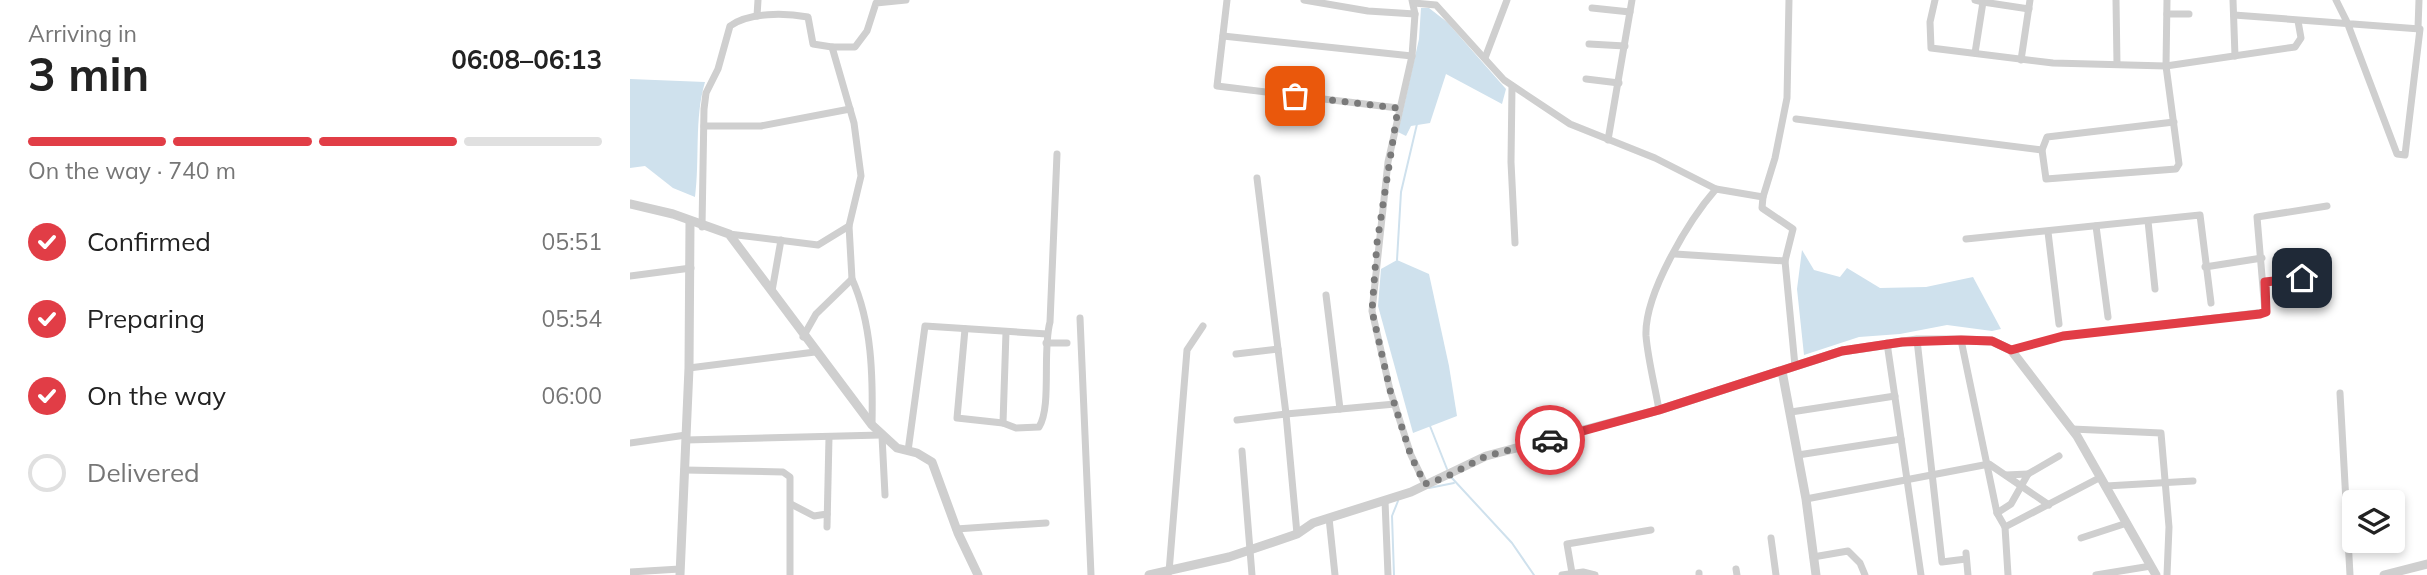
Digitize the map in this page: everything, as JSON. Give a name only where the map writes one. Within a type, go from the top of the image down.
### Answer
[{"type":"street","points":[[757,16],[758,0]]},
{"type":"street","points":[[702,227],[706,93],[718,69],[726,32],[741,19],[757,16],[808,17],[813,44],[855,47],[867,31],[876,3],[906,0]]},
{"type":"street","points":[[1227,0],[1217,86],[1398,108]]},
{"type":"street","points":[[1304,0],[1368,11],[1415,14]]},
{"type":"street","points":[[1485,58],[1507,0]]},
{"type":"street","points":[[1608,140],[1632,0]]},
{"type":"street","points":[[1789,0],[1787,98],[1776,158],[1762,208],[1792,226],[1785,261],[1795,366]]},
{"type":"street","points":[[1935,0],[1930,22],[1931,48],[2021,60],[2166,66],[2295,47],[2301,38],[2298,21]]},
{"type":"street","points":[[2021,60],[2030,0]]},
{"type":"street","points":[[2116,0],[2117,64]]},
{"type":"street","points":[[2167,0],[2166,66],[2174,122],[2179,164],[2176,169],[2048,181],[2042,150],[2048,137],[2174,122]]},
{"type":"street","points":[[2233,0],[2235,56]]},
{"type":"street","points":[[2336,0],[2347,22],[2397,154],[2400,155],[2407,151],[2422,29],[2419,0]]},
{"type":"street","points":[[1975,53],[1979,1],[2029,9]]},
{"type":"street","points":[[1425,484],[1411,456],[1395,404],[1372,311],[1377,243],[1398,108],[1412,56],[1418,3],[1436,5],[1512,86],[1570,124],[1655,158],[1716,188],[1763,197]]},
{"type":"street","points":[[1592,8],[1630,12]]},
{"type":"street","points":[[2167,14],[2189,14]]},
{"type":"street","points":[[2234,15],[2422,29]]},
{"type":"street","points":[[1223,36],[1412,56]]},
{"type":"street","points":[[1589,44],[1625,46]]},
{"type":"street","points":[[832,47],[850,109],[861,176],[849,226],[852,279],[861,298],[873,386],[872,425]]},
{"type":"street","points":[[1586,79],[1619,83]]},
{"type":"street","points":[[1512,86],[1511,162],[1515,243]]},
{"type":"street","points":[[704,126],[761,126],[850,109]]},
{"type":"street","points":[[1796,119],[2042,150]]},
{"type":"street","points":[[965,328],[957,418],[1030,429],[1042,423],[1046,339],[1051,322],[1057,154]]},
{"type":"street","points":[[1257,178],[1286,414],[1297,534]]},
{"type":"street","points":[[1659,410],[1646,334],[1651,297],[1694,215],[1716,188]]},
{"type":"street","points":[[630,204],[673,214],[702,227],[729,234],[818,245],[849,226]]},
{"type":"street","points":[[2011,350],[2063,336],[2266,312],[2257,217],[2327,206]]},
{"type":"street","points":[[1966,239],[2200,215],[2211,303]]},
{"type":"street","points":[[2148,220],[2155,289]]},
{"type":"street","points":[[630,572],[680,572],[689,368],[690,222]]},
{"type":"street","points":[[2096,226],[2108,317]]},
{"type":"street","points":[[2048,232],[2059,324]]},
{"type":"street","points":[[729,234],[803,337],[872,425],[897,448],[932,462],[956,529],[978,575]]},
{"type":"street","points":[[772,291],[781,240]]},
{"type":"street","points":[[1675,254],[1785,261]]},
{"type":"street","points":[[2205,267],[2262,258]]},
{"type":"street","points":[[630,276],[691,268]]},
{"type":"street","points":[[2265,282],[2320,276]]},
{"type":"street","points":[[803,337],[816,314],[852,279]]},
{"type":"street","points":[[1326,295],[1340,409]]},
{"type":"street","points":[[1080,318],[1091,575]]},
{"type":"street","points":[[908,451],[925,326],[1006,332],[1067,342]]},
{"type":"street","points":[[1169,572],[1187,350],[1203,326]]},
{"type":"street","points":[[1003,423],[1006,332]]},
{"type":"street","points":[[1149,575],[1249,550],[1297,534],[1313,523],[1385,501],[1444,478],[1486,456],[1659,410],[1842,351],[1917,340],[1992,341],[2011,350],[2072,429],[2156,575]]},
{"type":"street","points":[[1917,340],[1942,562],[1966,556],[1968,575]]},
{"type":"street","points":[[1961,340],[1989,464],[1997,513],[2005,527],[2008,575]]},
{"type":"street","points":[[1887,343],[1921,575]]},
{"type":"street","points":[[1236,354],[1278,349]]},
{"type":"street","points":[[689,368],[815,352]]},
{"type":"street","points":[[1782,372],[1806,499],[1816,575]]},
{"type":"street","points":[[2340,393],[2350,575]]},
{"type":"street","points":[[1791,411],[1895,396]]},
{"type":"street","points":[[1237,420],[1395,404]]},
{"type":"street","points":[[2072,429],[2161,433],[2167,575]]},
{"type":"street","points":[[630,443],[686,438],[882,436]]},
{"type":"street","points":[[882,436],[885,495]]},
{"type":"street","points":[[827,527],[830,437]]},
{"type":"street","points":[[1798,455],[1901,439]]},
{"type":"street","points":[[1242,451],[1252,575]]},
{"type":"street","points":[[2005,475],[2028,474],[2059,456]]},
{"type":"street","points":[[1806,499],[1907,482],[1989,464],[2049,505]]},
{"type":"street","points":[[684,470],[786,473],[790,477],[790,575]]},
{"type":"street","points":[[1997,513],[2011,504],[2028,474]]},
{"type":"street","points":[[2005,527],[2103,482],[2193,481]]},
{"type":"street","points":[[1385,501],[1388,575]]},
{"type":"street","points":[[791,503],[814,516],[827,514]]},
{"type":"street","points":[[1329,518],[1335,575]]},
{"type":"street","points":[[956,529],[1046,523]]},
{"type":"street","points":[[2081,538],[2127,523]]},
{"type":"street","points":[[1572,573],[1567,544],[1651,530]]},
{"type":"street","points":[[1771,538],[1776,575]]},
{"type":"street","points":[[1813,557],[1848,551],[1860,563],[1866,575]]},
{"type":"street","points":[[2384,575],[2427,564]]},
{"type":"street","points":[[2096,575],[2151,565]]},
{"type":"street","points":[[1562,575],[1595,575]]},
{"type":"water","points":[[1421,8],[1429,8],[1447,22],[1506,89],[1502,104],[1446,74],[1430,123],[1411,126],[1406,136],[1398,132],[1419,39]]},
{"type":"water","points":[[630,79],[705,82],[698,125],[695,197],[673,188],[645,166],[630,168]]},
{"type":"water","points":[[1802,250],[1814,270],[1840,277],[1847,268],[1880,288],[1926,287],[1973,277],[2001,329],[1992,331],[1947,325],[1900,334],[1859,337],[1804,355],[1797,289]]},
{"type":"water","points":[[1397,260],[1429,274],[1457,416],[1413,433],[1378,306],[1381,269]]},
{"type":"waterway","points":[[1397,260],[1401,192],[1417,124]]},
{"type":"waterway","points":[[1430,426],[1447,469]]},
{"type":"waterway","points":[[1451,477],[1512,543],[1534,575]]},
{"type":"waterway","points":[[1429,488],[1454,483]]},
{"type":"waterway","points":[[1394,575],[1392,516],[1398,501]]},
{"type":"way so far","points":[[1295,96],[1398,108],[1377,243],[1372,311],[1390,390],[1411,456],[1425,484],[1444,478],[1486,456],[1550,440]]},
{"type":"route","points":[[1550,440],[1659,410],[1842,351],[1873,345],[1917,340],[1992,341],[2011,350],[2063,336],[2260,314],[2266,312],[2265,282],[2302,278]]}]
